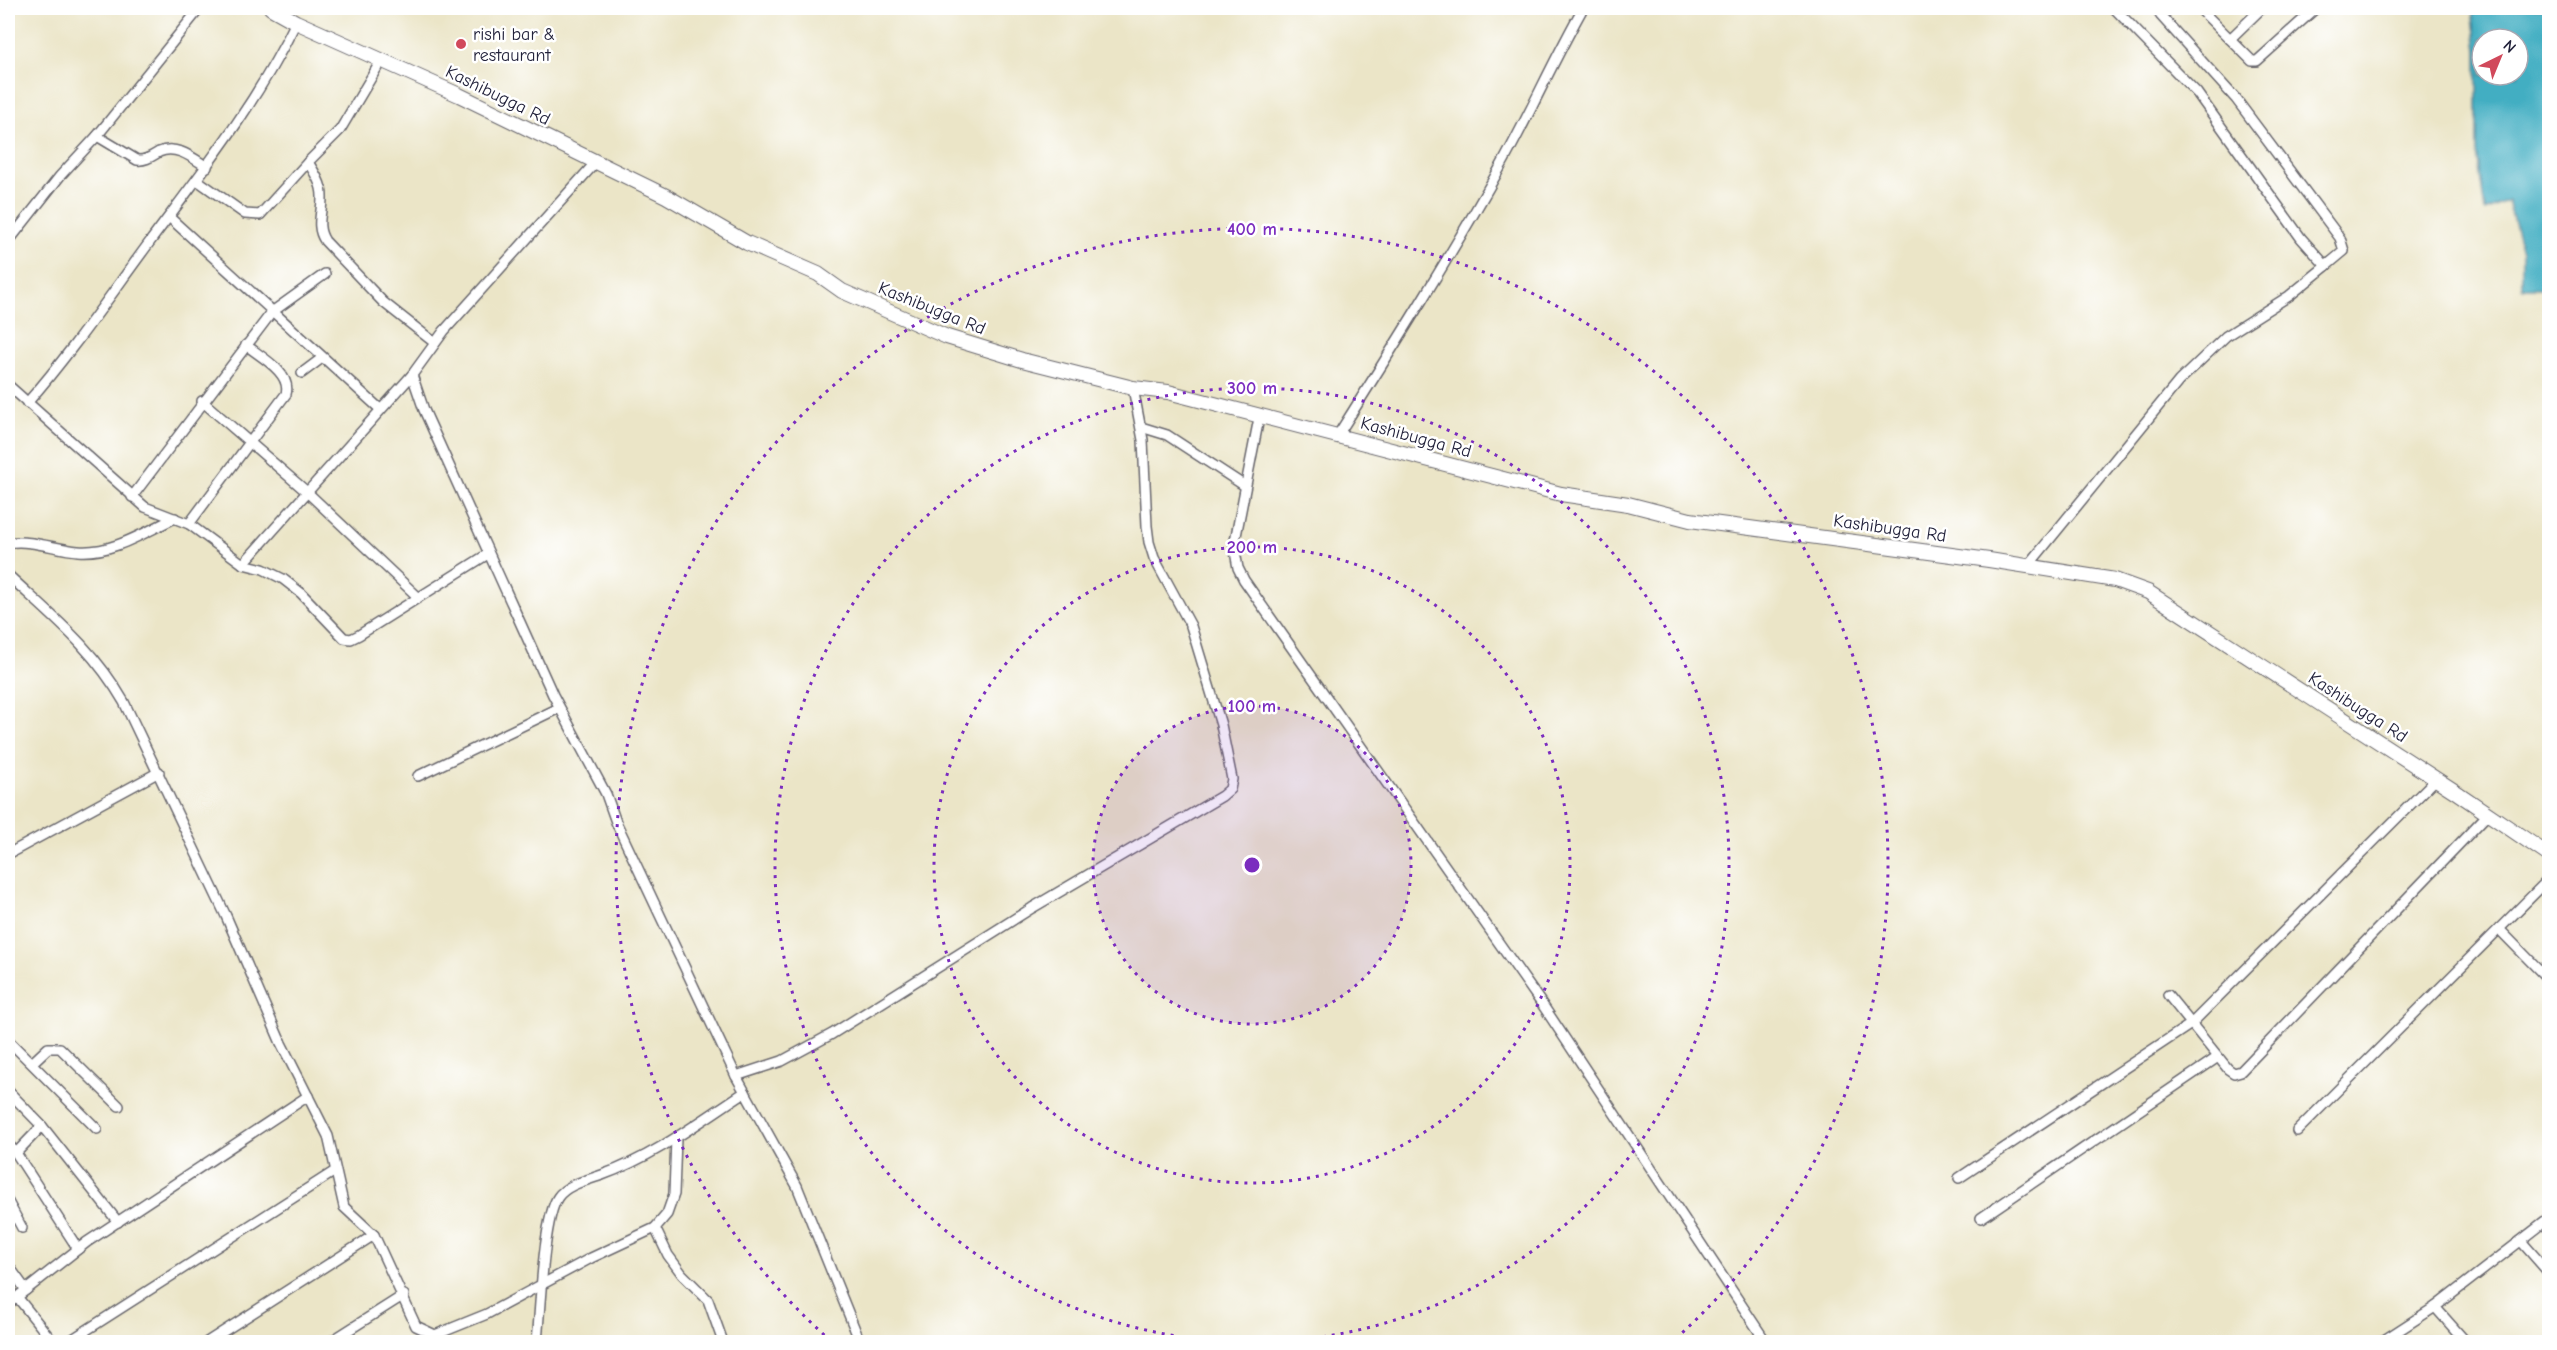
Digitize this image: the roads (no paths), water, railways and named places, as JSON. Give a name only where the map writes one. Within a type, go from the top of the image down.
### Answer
[{"type":"main road","name":"Kashibugga Rd","points":[[271,8],[296,22],[459,95],[666,196],[747,243],[818,274],[842,291],[947,337],[1133,388],[1168,392],[1561,494],[1628,504],[1690,520],[2115,580],[2148,592],[2550,856]]},
{"type":"street","points":[[8,242],[200,8]]},
{"type":"street","points":[[1338,435],[1416,311],[1503,163],[1554,59],[1583,8]]},
{"type":"street","points":[[2114,8],[2197,93],[2301,238],[2326,267]]},
{"type":"street","points":[[2028,566],[2179,381],[2198,362],[2226,336],[2289,296],[2343,251],[2340,238],[2236,99],[2156,8]]},
{"type":"street","points":[[2202,8],[2252,61],[2257,61],[2316,8]]},
{"type":"street","points":[[2230,39],[2262,8]]},
{"type":"street","points":[[27,403],[62,364],[207,166],[261,89],[296,22]]},
{"type":"street","points":[[197,180],[245,214],[253,217],[260,215],[340,130],[381,61]]},
{"type":"street","points":[[97,136],[137,160],[142,161],[168,149],[181,152],[207,166]]},
{"type":"street","points":[[308,162],[321,186],[318,223],[320,235],[384,302],[435,343]]},
{"type":"street","points":[[243,564],[412,375],[435,343],[596,162]]},
{"type":"street","points":[[169,217],[380,410]]},
{"type":"street","points":[[132,497],[202,401],[272,312],[325,273]]},
{"type":"street","points":[[189,524],[286,394],[288,387],[284,376],[246,345]]},
{"type":"street","points":[[302,373],[322,358]]},
{"type":"street","points":[[412,375],[424,410],[559,708],[606,794],[616,822],[736,1076],[797,1186],[860,1342]]},
{"type":"street","points":[[8,384],[132,497],[151,510],[189,524],[243,564],[263,569],[283,579],[302,593],[344,638],[351,639],[359,635],[488,554]]},
{"type":"street","points":[[736,1076],[782,1061],[832,1034],[1032,908],[1222,796],[1230,789],[1232,779],[1221,725],[1194,636],[1154,558],[1149,542],[1146,526],[1146,487],[1141,427],[1133,388]]},
{"type":"street","points":[[202,401],[307,492],[418,597]]},
{"type":"street","points":[[1259,417],[1234,546],[1238,568],[1244,580],[1358,739],[1544,1007],[1766,1342]]},
{"type":"street","points":[[1141,427],[1167,435],[1245,486]]},
{"type":"street","points":[[8,543],[80,552],[102,550],[175,518]]},
{"type":"street","points":[[8,575],[77,638],[108,676],[159,772],[226,916],[281,1043],[328,1136],[344,1207],[374,1235],[404,1295],[416,1326],[435,1335],[487,1314],[542,1283],[656,1228],[667,1214],[674,1194],[676,1138]]},
{"type":"street","points":[[418,776],[559,708]]},
{"type":"street","points":[[8,854],[159,772]]},
{"type":"street","points":[[1959,1178],[2191,1024],[2436,779]]},
{"type":"street","points":[[2168,995],[2218,1057],[2235,1073],[2248,1065],[2488,814]]},
{"type":"street","points":[[2297,1131],[2550,878]]},
{"type":"street","points":[[2499,929],[2550,981]]},
{"type":"street","points":[[8,1040],[97,1128]]},
{"type":"street","points":[[32,1063],[48,1048],[60,1048],[119,1106]]},
{"type":"street","points":[[1981,1218],[2218,1057]]},
{"type":"street","points":[[8,1091],[42,1126],[118,1222]]},
{"type":"street","points":[[537,1342],[552,1208],[558,1196],[574,1185],[621,1168],[654,1152],[745,1092]]},
{"type":"street","points":[[8,1304],[78,1249],[308,1096]]},
{"type":"street","points":[[16,1153],[42,1126]]},
{"type":"street","points":[[8,1144],[78,1249]]},
{"type":"street","points":[[68,1342],[335,1171]]},
{"type":"street","points":[[8,1202],[22,1228]]},
{"type":"street","points":[[2381,1342],[2435,1307],[2550,1218]]},
{"type":"street","points":[[656,1228],[668,1255],[681,1274],[708,1300],[723,1342]]},
{"type":"street","points":[[207,1342],[374,1235]]},
{"type":"street","points":[[2521,1241],[2550,1274]]},
{"type":"street","points":[[8,1265],[26,1290]]},
{"type":"street","points":[[330,1342],[404,1295]]},
{"type":"street","points":[[18,1298],[53,1342]]},
{"type":"street","points":[[2435,1307],[2466,1342]]},
{"type":"street","points":[[426,1329],[435,1342]]},
{"type":"water","points":[[2472,8],[2549,8],[2549,288],[2522,288],[2522,252],[2508,201],[2485,211],[2477,152],[2477,87],[2530,87],[2530,27],[2474,27]]},
{"type":"place","name":"rishi bar & restaurant","points":[[461,44]]}]
